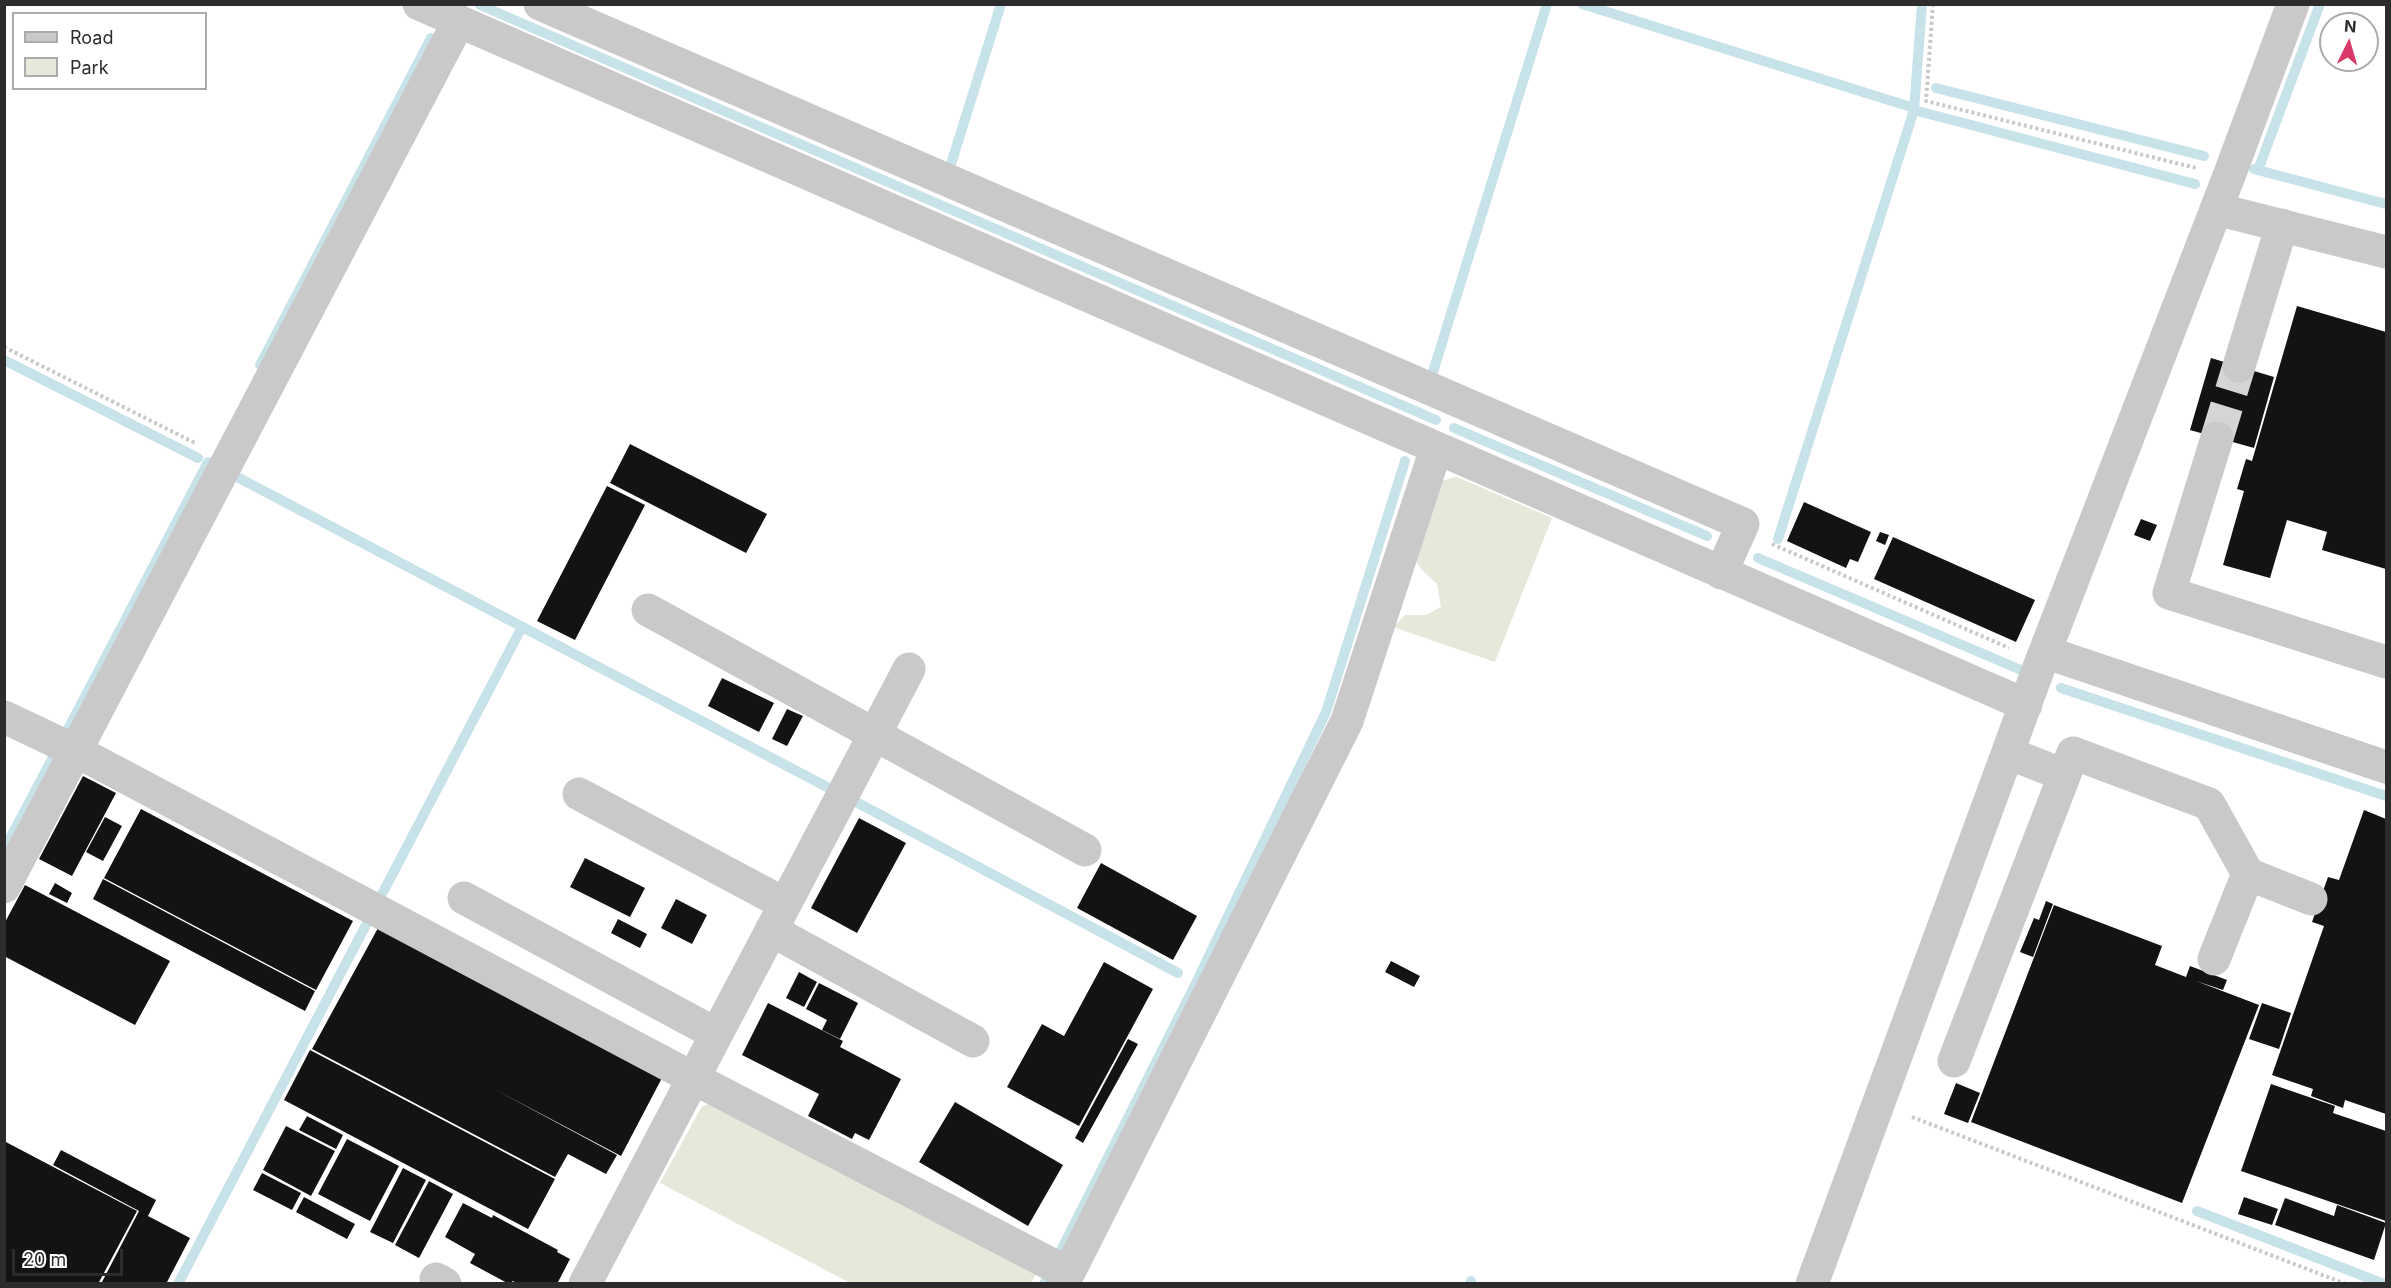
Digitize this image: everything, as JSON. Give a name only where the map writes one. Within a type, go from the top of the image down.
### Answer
[{"type":"street","points":[[540,4],[1743,524],[1721,573]]},
{"type":"street","points":[[1812,1284],[2043,657],[2229,176],[2292,4]]},
{"type":"street","points":[[4,887],[229,460],[439,11],[1436,449],[2026,705]]},
{"type":"street","points":[[2216,208],[2386,252]]},
{"type":"street","points":[[2239,366],[2282,225]]},
{"type":"street","points":[[2217,438],[2169,593],[2386,662]]},
{"type":"street","points":[[4,717],[76,751],[1059,1271],[1347,721],[1436,449]]},
{"type":"street","points":[[648,610],[1085,850]]},
{"type":"street","points":[[2043,657],[2386,767]]},
{"type":"street","points":[[585,1284],[909,669]]},
{"type":"street","points":[[2008,753],[2064,775]]},
{"type":"street","points":[[1954,1061],[2073,753],[2209,804],[2248,874],[2311,900]]},
{"type":"street","points":[[579,794],[973,1041]]},
{"type":"street","points":[[2214,959],[2248,874]]},
{"type":"street","points":[[464,898],[716,1034]]},
{"type":"path","points":[[1933,4],[1926,101],[2229,176]]},
{"type":"path","points":[[4,347],[229,460]]},
{"type":"path","points":[[1741,531],[2043,657]]},
{"type":"path","points":[[1878,1104],[2346,1284]]},
{"type":"green space","points":[[1457,477],[1552,518],[1495,662],[1393,627],[1405,615],[1426,615],[1441,607],[1437,584],[1421,569],[1414,557],[1435,482]]},
{"type":"green space","points":[[713,1103],[1038,1271],[1031,1283],[850,1283],[660,1183],[702,1106]]},
{"type":"building","points":[[2297,306],[2386,332],[2386,569],[2322,550],[2327,532],[2287,520],[2270,578],[2223,565],[2244,491],[2237,489],[2246,459],[2252,461]]},
{"type":"building","points":[[2211,358],[2274,377],[2254,448],[2190,430]]},
{"type":"building","points":[[630,444],[767,514],[746,553],[610,483]]},
{"type":"building","points":[[607,486],[645,505],[575,640],[537,621]]},
{"type":"building","points":[[1804,502],[1871,532],[1858,562],[1850,559],[1846,568],[1787,541]]},
{"type":"building","points":[[2141,519],[2157,525],[2150,541],[2134,535]]},
{"type":"building","points":[[1880,532],[1889,535],[1885,545],[1876,541]]},
{"type":"building","points":[[1893,537],[2035,600],[2016,642],[1874,579]]},
{"type":"building","points":[[722,678],[774,703],[759,732],[708,706]]},
{"type":"building","points":[[787,709],[803,716],[787,746],[772,739]]},
{"type":"building","points":[[83,776],[116,793],[72,876],[39,859]]},
{"type":"building","points":[[141,809],[353,921],[316,990],[104,878]]},
{"type":"building","points":[[2364,810],[2386,819],[2386,1114],[2345,1100],[2343,1108],[2311,1096],[2313,1089],[2272,1075],[2324,926],[2312,922],[2328,877],[2339,880]]},
{"type":"building","points":[[105,817],[122,826],[103,861],[86,852]]},
{"type":"building","points":[[859,818],[906,843],[857,933],[811,908]]},
{"type":"building","points":[[585,858],[645,888],[630,917],[570,887]]},
{"type":"building","points":[[1101,863],[1197,916],[1173,960],[1077,908]]},
{"type":"building","points":[[103,879],[315,991],[305,1011],[93,899]]},
{"type":"building","points":[[55,883],[72,893],[67,903],[49,894]]},
{"type":"building","points":[[25,885],[170,961],[135,1025],[4,956],[4,924]]},
{"type":"building","points":[[676,899],[707,915],[692,944],[661,928]]},
{"type":"building","points":[[2046,901],[2053,904],[2033,957],[2020,952],[2034,918],[2039,920]]},
{"type":"building","points":[[2054,905],[2162,946],[2155,965],[2186,977],[2190,966],[2227,980],[2223,990],[2196,981],[2259,1005],[2182,1203],[1971,1122]]},
{"type":"building","points":[[618,919],[647,934],[640,948],[611,933]]},
{"type":"building","points":[[378,928],[662,1078],[621,1156],[494,1089],[617,1155],[606,1174],[568,1154],[555,1177],[312,1049]]},
{"type":"building","points":[[1391,961],[1420,976],[1414,987],[1385,972]]},
{"type":"building","points":[[1104,962],[1153,989],[1079,1126],[1007,1087],[1042,1024],[1064,1036]]},
{"type":"building","points":[[799,972],[817,982],[804,1007],[786,998]]},
{"type":"building","points":[[819,983],[858,1003],[840,1039],[822,1030],[827,1020],[806,1009]]},
{"type":"building","points":[[768,1003],[843,1041],[840,1047],[901,1079],[869,1140],[855,1133],[852,1139],[808,1116],[819,1094],[742,1055]]},
{"type":"building","points":[[2262,1003],[2291,1013],[2279,1049],[2249,1039]]},
{"type":"building","points":[[1128,1039],[1138,1044],[1083,1143],[1075,1138]]},
{"type":"building","points":[[310,1050],[555,1179],[528,1229],[284,1100]]},
{"type":"building","points":[[1956,1083],[1980,1093],[1968,1123],[1944,1114]]},
{"type":"building","points":[[2271,1084],[2335,1106],[2333,1113],[2386,1131],[2386,1221],[2241,1171]]},
{"type":"building","points":[[955,1102],[1063,1165],[1028,1226],[919,1162]]},
{"type":"building","points":[[307,1116],[343,1135],[336,1149],[299,1130]]},
{"type":"building","points":[[286,1126],[335,1151],[311,1196],[263,1170]]},
{"type":"building","points":[[347,1139],[399,1166],[370,1221],[318,1194]]},
{"type":"building","points":[[4,1141],[137,1211],[98,1284],[4,1284]]},
{"type":"building","points":[[61,1150],[156,1200],[148,1216],[190,1238],[166,1284],[101,1284],[139,1211],[53,1165]]},
{"type":"building","points":[[403,1168],[426,1180],[393,1243],[370,1232]]},
{"type":"building","points":[[262,1173],[301,1193],[292,1210],[253,1190]]},
{"type":"building","points":[[429,1181],[453,1194],[419,1258],[395,1245]]},
{"type":"building","points":[[304,1197],[355,1224],[347,1239],[296,1212]]},
{"type":"building","points":[[2244,1197],[2278,1209],[2272,1225],[2238,1214]]},
{"type":"building","points":[[2285,1198],[2334,1216],[2337,1205],[2386,1223],[2374,1260],[2275,1225]]},
{"type":"building","points":[[463,1203],[492,1218],[493,1215],[558,1250],[557,1252],[570,1259],[557,1284],[518,1284],[513,1281],[509,1284],[470,1263],[475,1254],[445,1237]]},
{"type":"waterway","points":[[951,164],[1001,4]]},
{"type":"waterway","points":[[1432,375],[1547,4]]},
{"type":"waterway","points":[[1582,4],[1914,108]]},
{"type":"waterway","points":[[1778,539],[1914,110],[1922,4]]},
{"type":"waterway","points":[[2258,170],[2320,4]]},
{"type":"waterway","points":[[480,5],[1436,420]]},
{"type":"waterway","points":[[260,365],[431,38]]},
{"type":"waterway","points":[[1936,88],[2204,156]]},
{"type":"waterway","points":[[1914,110],[2195,184]]},
{"type":"waterway","points":[[2254,169],[2386,204]]},
{"type":"waterway","points":[[4,360],[198,458]]},
{"type":"waterway","points":[[1454,428],[1707,536]]},
{"type":"waterway","points":[[1044,1284],[1196,983],[1326,712],[1405,461]]},
{"type":"waterway","points":[[69,727],[208,462]]},
{"type":"waterway","points":[[239,478],[827,787]]},
{"type":"waterway","points":[[1758,558],[2021,670]]},
{"type":"waterway","points":[[381,896],[522,627]]},
{"type":"waterway","points":[[2061,688],[2386,796]]},
{"type":"waterway","points":[[4,850],[53,757]]},
{"type":"waterway","points":[[858,803],[1178,973]]},
{"type":"waterway","points":[[178,1284],[367,923]]},
{"type":"waterway","points":[[2197,1211],[2384,1284]]},
{"type":"tunnel","points":[[2217,438],[2239,366]]}]
